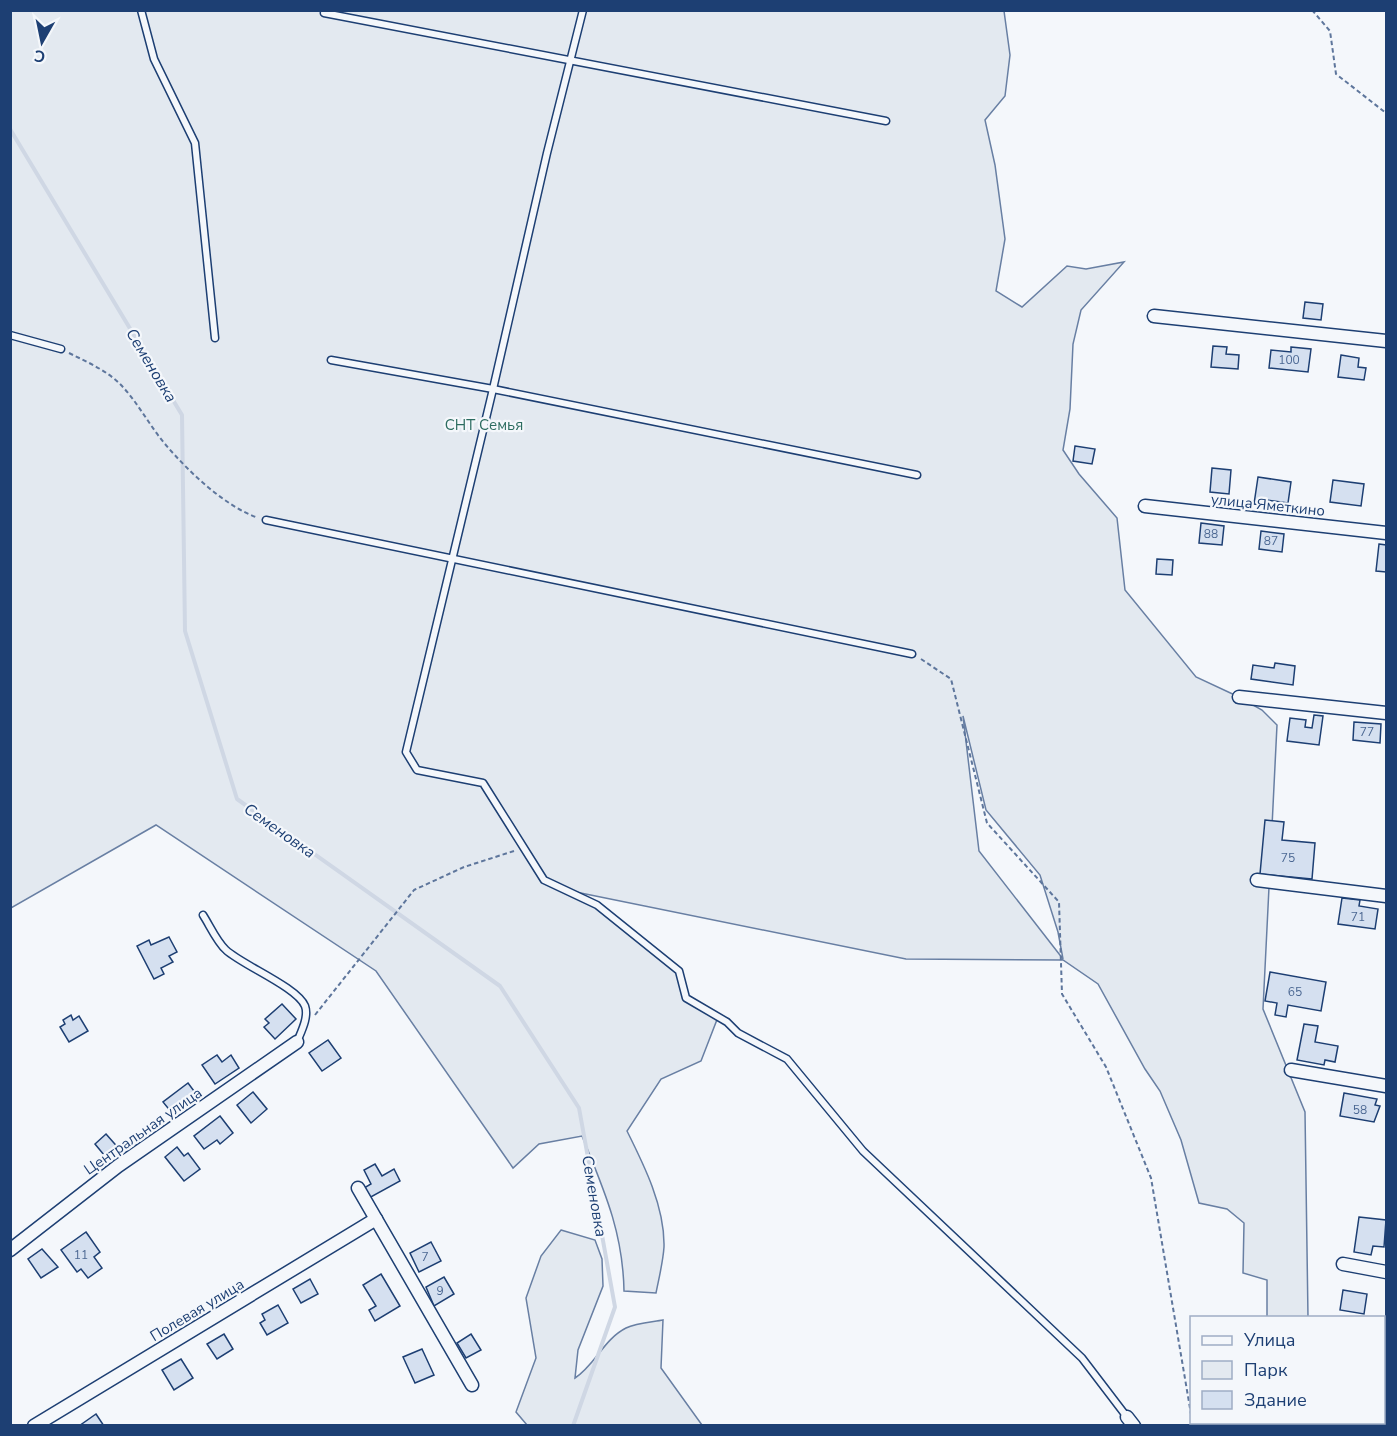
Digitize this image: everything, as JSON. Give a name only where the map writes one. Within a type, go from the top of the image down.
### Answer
[{"type":"street","points":[[1154,316],[1386,341]]},
{"type":"street","name":"улица Яметкино","points":[[1145,506],[1386,533]]},
{"type":"street","points":[[1239,697],[1386,713]]},
{"type":"street","points":[[1257,880],[1386,896]]},
{"type":"street","name":"Центральная улица","points":[[10,1250],[118,1166],[297,1042]]},
{"type":"street","points":[[1291,1070],[1386,1086]]},
{"type":"street","points":[[358,1188],[472,1385]]},
{"type":"street","name":"Полевая улица","points":[[34,1425],[376,1220]]},
{"type":"street","points":[[1343,1264],[1386,1272]]},
{"type":"lane","points":[[141,10],[154,59],[195,143],[215,338]]},
{"type":"lane","points":[[583,10],[547,153],[494,389],[406,752],[417,770],[483,783],[544,880],[597,905],[680,971],[686,998],[727,1022],[738,1033],[787,1059],[863,1151],[1082,1358],[1130,1421]]},
{"type":"lane","points":[[324,13],[886,122]]},
{"type":"lane","points":[[10,335],[61,350]]},
{"type":"lane","points":[[331,360],[494,389],[917,475]]},
{"type":"lane","points":[[266,520],[912,654]]},
{"type":"lane","points":[[203,915],[225,950],[274,980],[305,1006],[305,1020],[297,1042]]},
{"type":"path","points":[[1312,10],[1330,30],[1336,74],[1386,113]]},
{"type":"path","points":[[61,350],[95,366],[120,384],[174,453],[190,469],[243,512],[266,520]]},
{"type":"path","points":[[912,654],[951,679],[987,824],[1059,902],[1062,994],[1106,1067],[1151,1178],[1190,1411]]},
{"type":"path","points":[[315,1017],[414,891],[464,867],[524,848]]},
{"type":"green space","name":"СНТ Семья","points":[[11,11],[1004,11],[1010,55],[1005,96],[985,120],[995,165],[1005,239],[996,291],[1022,307],[1067,266],[1086,269],[1124,262],[1081,310],[1073,344],[1070,409],[1063,450],[1079,474],[1117,518],[1125,590],[1196,677],[1262,710],[1277,725],[1263,1009],[1305,1112],[1308,1316],[1267,1316],[1267,1280],[1243,1273],[1244,1223],[1227,1209],[1199,1203],[1181,1140],[1160,1091],[1145,1069],[1098,984],[1063,960],[906,959],[566,890],[597,905],[679,971],[686,998],[718,1017],[701,1061],[661,1079],[627,1131],[657,1202],[664,1247],[656,1293],[624,1291],[616,1230],[605,1193],[582,1136],[539,1144],[513,1168],[376,971],[156,825],[11,908]],"holes":[[[963,716],[986,810],[1040,875],[1058,932],[1063,959],[979,851]]]},
{"type":"green space","points":[[561,1230],[595,1240],[602,1259],[603,1286],[578,1350],[575,1378],[618,1333],[634,1325],[663,1320],[661,1368],[702,1425],[527,1425],[516,1412],[536,1358],[526,1298],[541,1256]]},
{"type":"building","points":[[1305,302],[1323,304],[1321,320],[1303,318]]},
{"type":"building","points":[[1213,346],[1227,347],[1226,354],[1239,355],[1238,369],[1211,367]]},
{"type":"building","points":[[1291,347],[1311,349],[1308,372],[1269,368],[1271,350],[1291,352]]},
{"type":"building","points":[[1341,355],[1359,358],[1358,367],[1366,368],[1364,380],[1338,377]]},
{"type":"building","points":[[1075,446],[1095,449],[1092,464],[1073,461]]},
{"type":"building","points":[[1212,468],[1231,470],[1229,494],[1210,492]]},
{"type":"building","points":[[1258,477],[1291,482],[1288,503],[1267,500],[1266,505],[1254,504]]},
{"type":"building","points":[[1333,480],[1364,484],[1361,506],[1330,502]]},
{"type":"building","points":[[1201,523],[1224,526],[1222,545],[1199,543]]},
{"type":"building","points":[[1261,531],[1284,534],[1282,552],[1259,549]]},
{"type":"building","points":[[1379,544],[1386,545],[1386,572],[1376,571]]},
{"type":"building","points":[[1157,559],[1173,560],[1172,575],[1156,574]]},
{"type":"building","points":[[1275,663],[1295,666],[1293,685],[1251,679],[1253,665],[1274,668]]},
{"type":"building","points":[[1314,715],[1323,716],[1319,745],[1287,741],[1290,718],[1306,720],[1305,727],[1312,728]]},
{"type":"building","points":[[1354,722],[1381,724],[1380,743],[1353,740]]},
{"type":"building","points":[[1265,820],[1284,822],[1282,840],[1315,843],[1312,879],[1260,874]]},
{"type":"building","points":[[1342,898],[1360,900],[1359,906],[1378,909],[1375,929],[1338,924]]},
{"type":"building","points":[[169,937],[177,952],[169,956],[173,962],[161,968],[164,974],[154,979],[137,946],[149,940],[151,945]]},
{"type":"building","points":[[1270,972],[1326,982],[1321,1011],[1288,1005],[1286,1017],[1275,1015],[1277,1003],[1265,1001]]},
{"type":"building","points":[[282,1004],[296,1019],[275,1039],[264,1027],[269,1023],[265,1019]]},
{"type":"building","points":[[71,1015],[73,1020],[79,1016],[88,1031],[69,1042],[60,1027],[65,1024],[63,1020]]},
{"type":"building","points":[[1304,1024],[1318,1026],[1315,1042],[1338,1046],[1335,1062],[1325,1060],[1324,1065],[1297,1060]]},
{"type":"building","points":[[328,1040],[341,1058],[322,1071],[309,1053]]},
{"type":"building","points":[[217,1055],[222,1062],[231,1055],[239,1068],[215,1084],[202,1065]]},
{"type":"building","points":[[188,1083],[197,1095],[172,1113],[163,1102]]},
{"type":"building","points":[[253,1092],[267,1109],[251,1123],[237,1105]]},
{"type":"building","points":[[1344,1093],[1377,1099],[1375,1105],[1380,1106],[1374,1122],[1340,1116]]},
{"type":"building","points":[[220,1116],[233,1133],[220,1144],[217,1140],[204,1149],[194,1136]]},
{"type":"building","points":[[106,1134],[121,1151],[109,1161],[95,1144]]},
{"type":"building","points":[[177,1147],[184,1156],[188,1153],[200,1169],[184,1181],[165,1157]]},
{"type":"building","points":[[375,1164],[382,1176],[394,1169],[400,1181],[369,1198],[364,1188],[371,1184],[364,1170]]},
{"type":"building","points":[[1359,1217],[1386,1220],[1384,1247],[1373,1246],[1371,1255],[1354,1252]]},
{"type":"building","points":[[86,1232],[100,1252],[94,1257],[102,1268],[88,1278],[81,1269],[77,1272],[61,1250]]},
{"type":"building","points":[[431,1242],[441,1261],[419,1272],[410,1253]]},
{"type":"building","points":[[42,1249],[58,1267],[41,1278],[28,1259]]},
{"type":"building","points":[[381,1274],[400,1306],[375,1321],[369,1310],[376,1306],[363,1285]]},
{"type":"building","points":[[444,1277],[454,1294],[434,1306],[426,1287]]},
{"type":"building","points":[[310,1279],[318,1294],[301,1303],[293,1289]]},
{"type":"building","points":[[1343,1290],[1367,1294],[1364,1314],[1340,1310]]},
{"type":"building","points":[[278,1305],[288,1323],[267,1335],[260,1323],[265,1320],[262,1314]]},
{"type":"building","points":[[224,1334],[233,1349],[217,1359],[207,1344]]},
{"type":"building","points":[[471,1334],[481,1350],[466,1358],[457,1343]]},
{"type":"building","points":[[422,1349],[434,1375],[415,1383],[403,1357]]},
{"type":"building","points":[[181,1359],[193,1378],[174,1390],[162,1370]]},
{"type":"building","points":[[1386,1410],[1385,1426],[1359,1426],[1360,1424],[1385,1424]]},
{"type":"building","points":[[96,1414],[104,1426],[79,1426]]},
{"type":"waterway","name":"Семеновка","points":[[10,129],[182,415],[185,631],[237,799],[500,986],[579,1108],[615,1307],[573,1426]]}]
